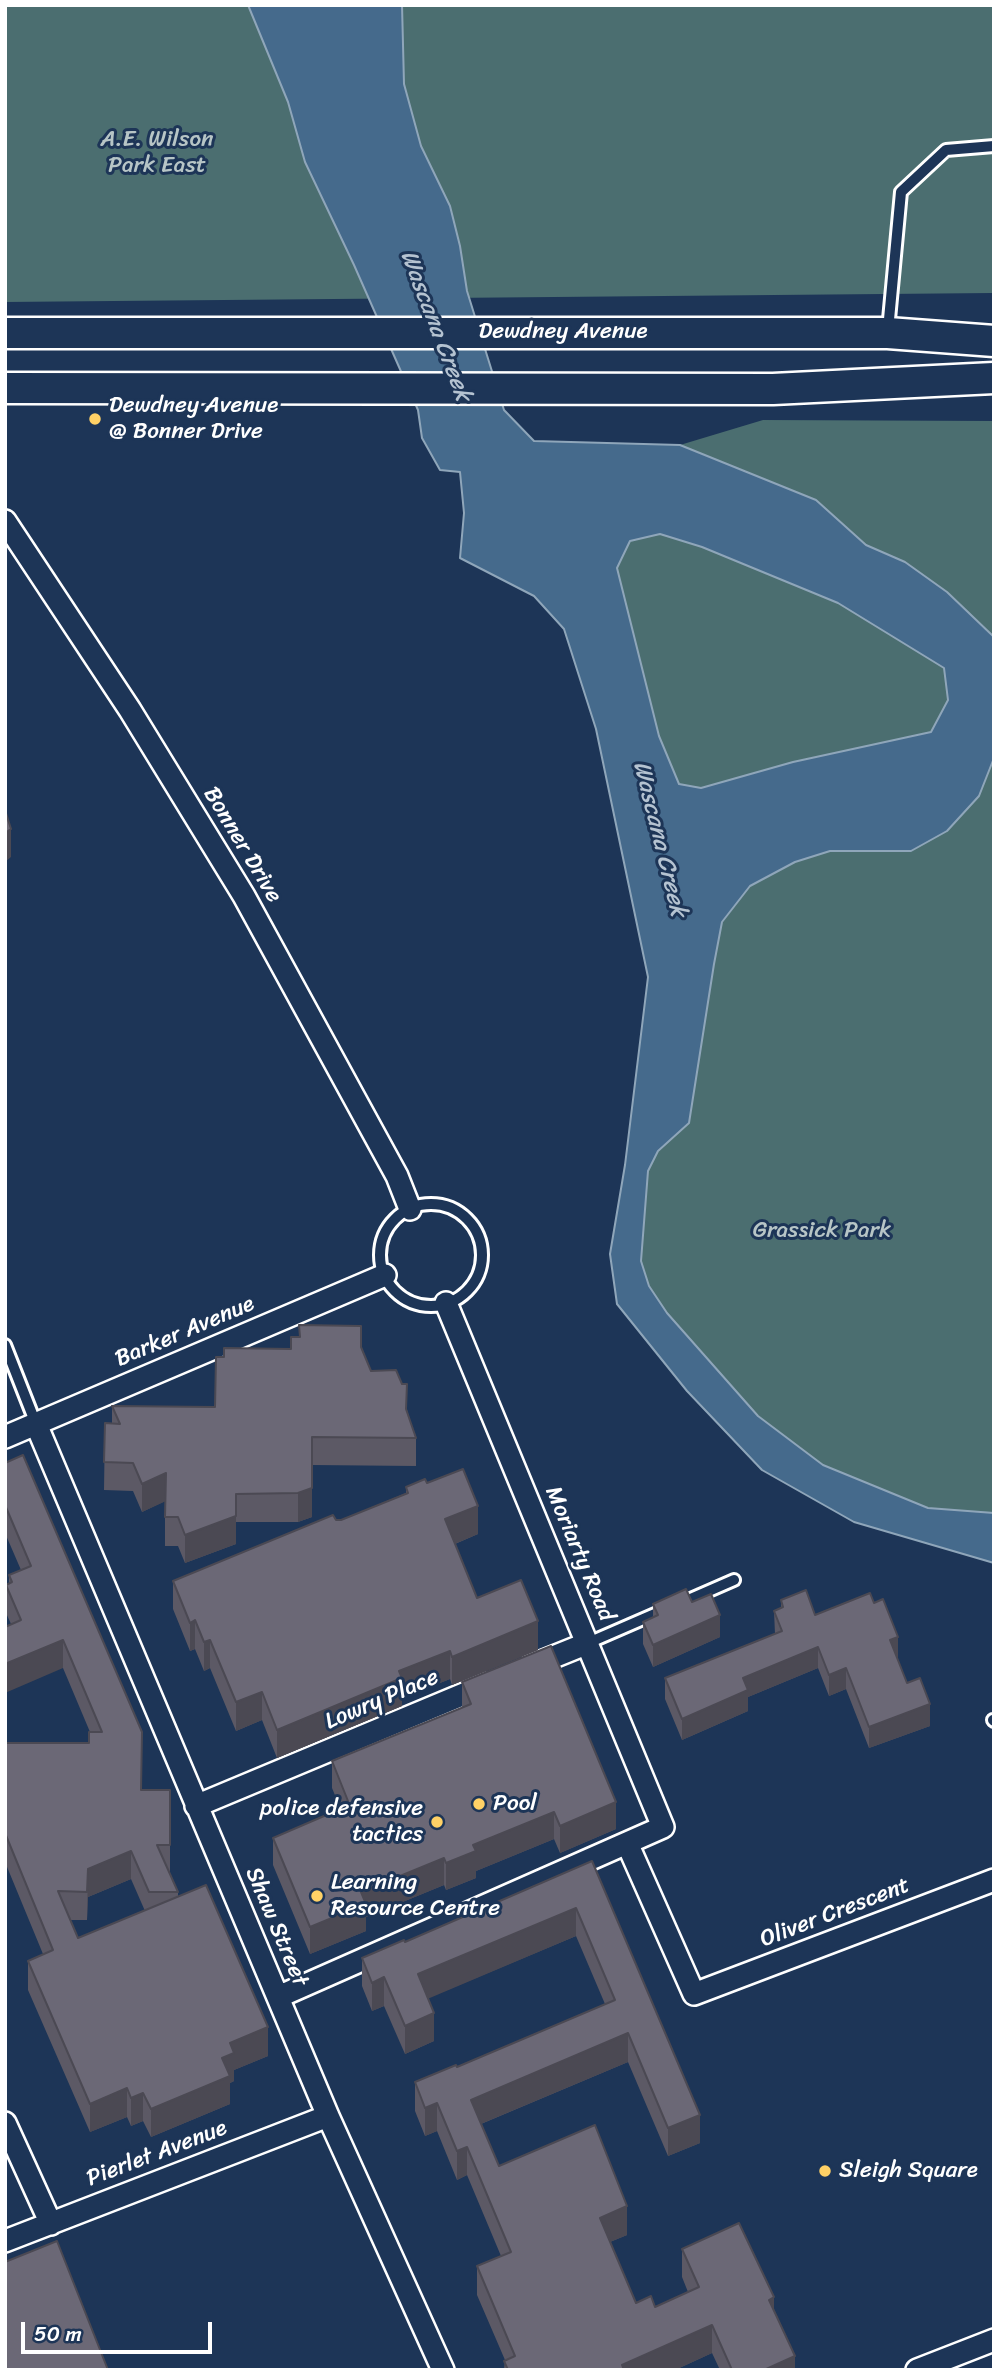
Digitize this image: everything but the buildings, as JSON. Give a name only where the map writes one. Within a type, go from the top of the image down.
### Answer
[{"type":"main road","name":"Dewdney Avenue","points":[[5,332],[888,333],[994,341]]},
{"type":"main road","points":[[5,388],[773,388],[994,378]]},
{"type":"street","name":"Bonner Drive","points":[[5,522],[130,710],[244,896],[397,1176],[410,1209]]},
{"type":"street","name":"Barker Avenue","points":[[5,1437],[385,1275]]},
{"type":"street","name":"Moriarty Road","points":[[446,1303],[663,1827],[627,1843]]},
{"type":"street","name":"Shaw Street","points":[[36,1424],[328,2116],[443,2370]]},
{"type":"street","name":"Lowry Place","points":[[196,1806],[588,1643]]},
{"type":"street","points":[[278,1997],[627,1843]]},
{"type":"street","name":"Oliver Crescent","points":[[627,1843],[694,1994],[994,1880]]},
{"type":"street","name":"Pierlet Avenue","points":[[5,2241],[328,2116]]},
{"type":"street","points":[[5,2123],[51,2224]]},
{"type":"street","points":[[917,2370],[994,2340]]},
{"type":"lane","points":[[888,333],[901,192],[946,150],[994,146]]},
{"type":"lane","points":[[435,1204],[452,1208],[466,1217],[476,1231],[482,1254],[477,1278],[467,1292],[437,1306],[420,1305],[405,1298],[392,1287],[385,1275],[380,1256],[383,1239],[390,1224],[410,1209],[418,1205],[435,1204]]},
{"type":"lane","points":[[5,1345],[36,1424]]},
{"type":"lane","points":[[588,1643],[734,1580]]},
{"type":"green space","name":"A.E. Wilson Park East","points":[[5,5],[994,5],[994,293],[5,302]]},
{"type":"green space","points":[[763,420],[994,421],[994,637],[947,592],[905,562],[866,545],[816,500],[680,445]]},
{"type":"green space","points":[[660,534],[702,547],[838,603],[944,668],[948,700],[931,732],[793,762],[701,788],[679,784],[659,736],[617,568],[630,541]]},
{"type":"green space","name":"Grassick Park","points":[[994,758],[994,1513],[928,1508],[823,1465],[758,1416],[667,1313],[649,1286],[641,1261],[648,1171],[658,1151],[689,1123],[722,923],[750,886],[795,862],[830,851],[911,851],[947,831],[979,796]]},
{"type":"water","name":"Wascana Creek","points":[[248,5],[402,5],[404,84],[421,146],[450,206],[467,291],[504,410],[534,441],[680,445],[816,500],[866,545],[905,562],[947,592],[994,637],[994,758],[979,796],[947,831],[911,851],[830,851],[795,862],[750,886],[722,922],[689,1123],[658,1151],[648,1171],[641,1261],[649,1286],[667,1313],[758,1416],[823,1465],[928,1508],[994,1513],[994,1563],[854,1522],[762,1470],[687,1391],[617,1304],[610,1254],[625,1165],[648,977],[596,729],[564,629],[534,596],[460,558],[464,513],[460,472],[440,470],[422,438],[418,410],[305,162],[288,102]],"holes":[[[660,534],[702,547],[838,603],[944,668],[948,700],[931,732],[793,762],[701,788],[679,784],[659,736],[617,568],[630,541]]]},
{"type":"place","name":"Dewdney Avenue @ Bonner Drive","points":[[95,419]]},
{"type":"place","name":"Pool","points":[[479,1804]]},
{"type":"place","name":"police defensive tactics","points":[[437,1822]]},
{"type":"place","name":"Learning Resource Centre","points":[[317,1896]]},
{"type":"place","name":"Sleigh Square","points":[[825,2171]]}]
